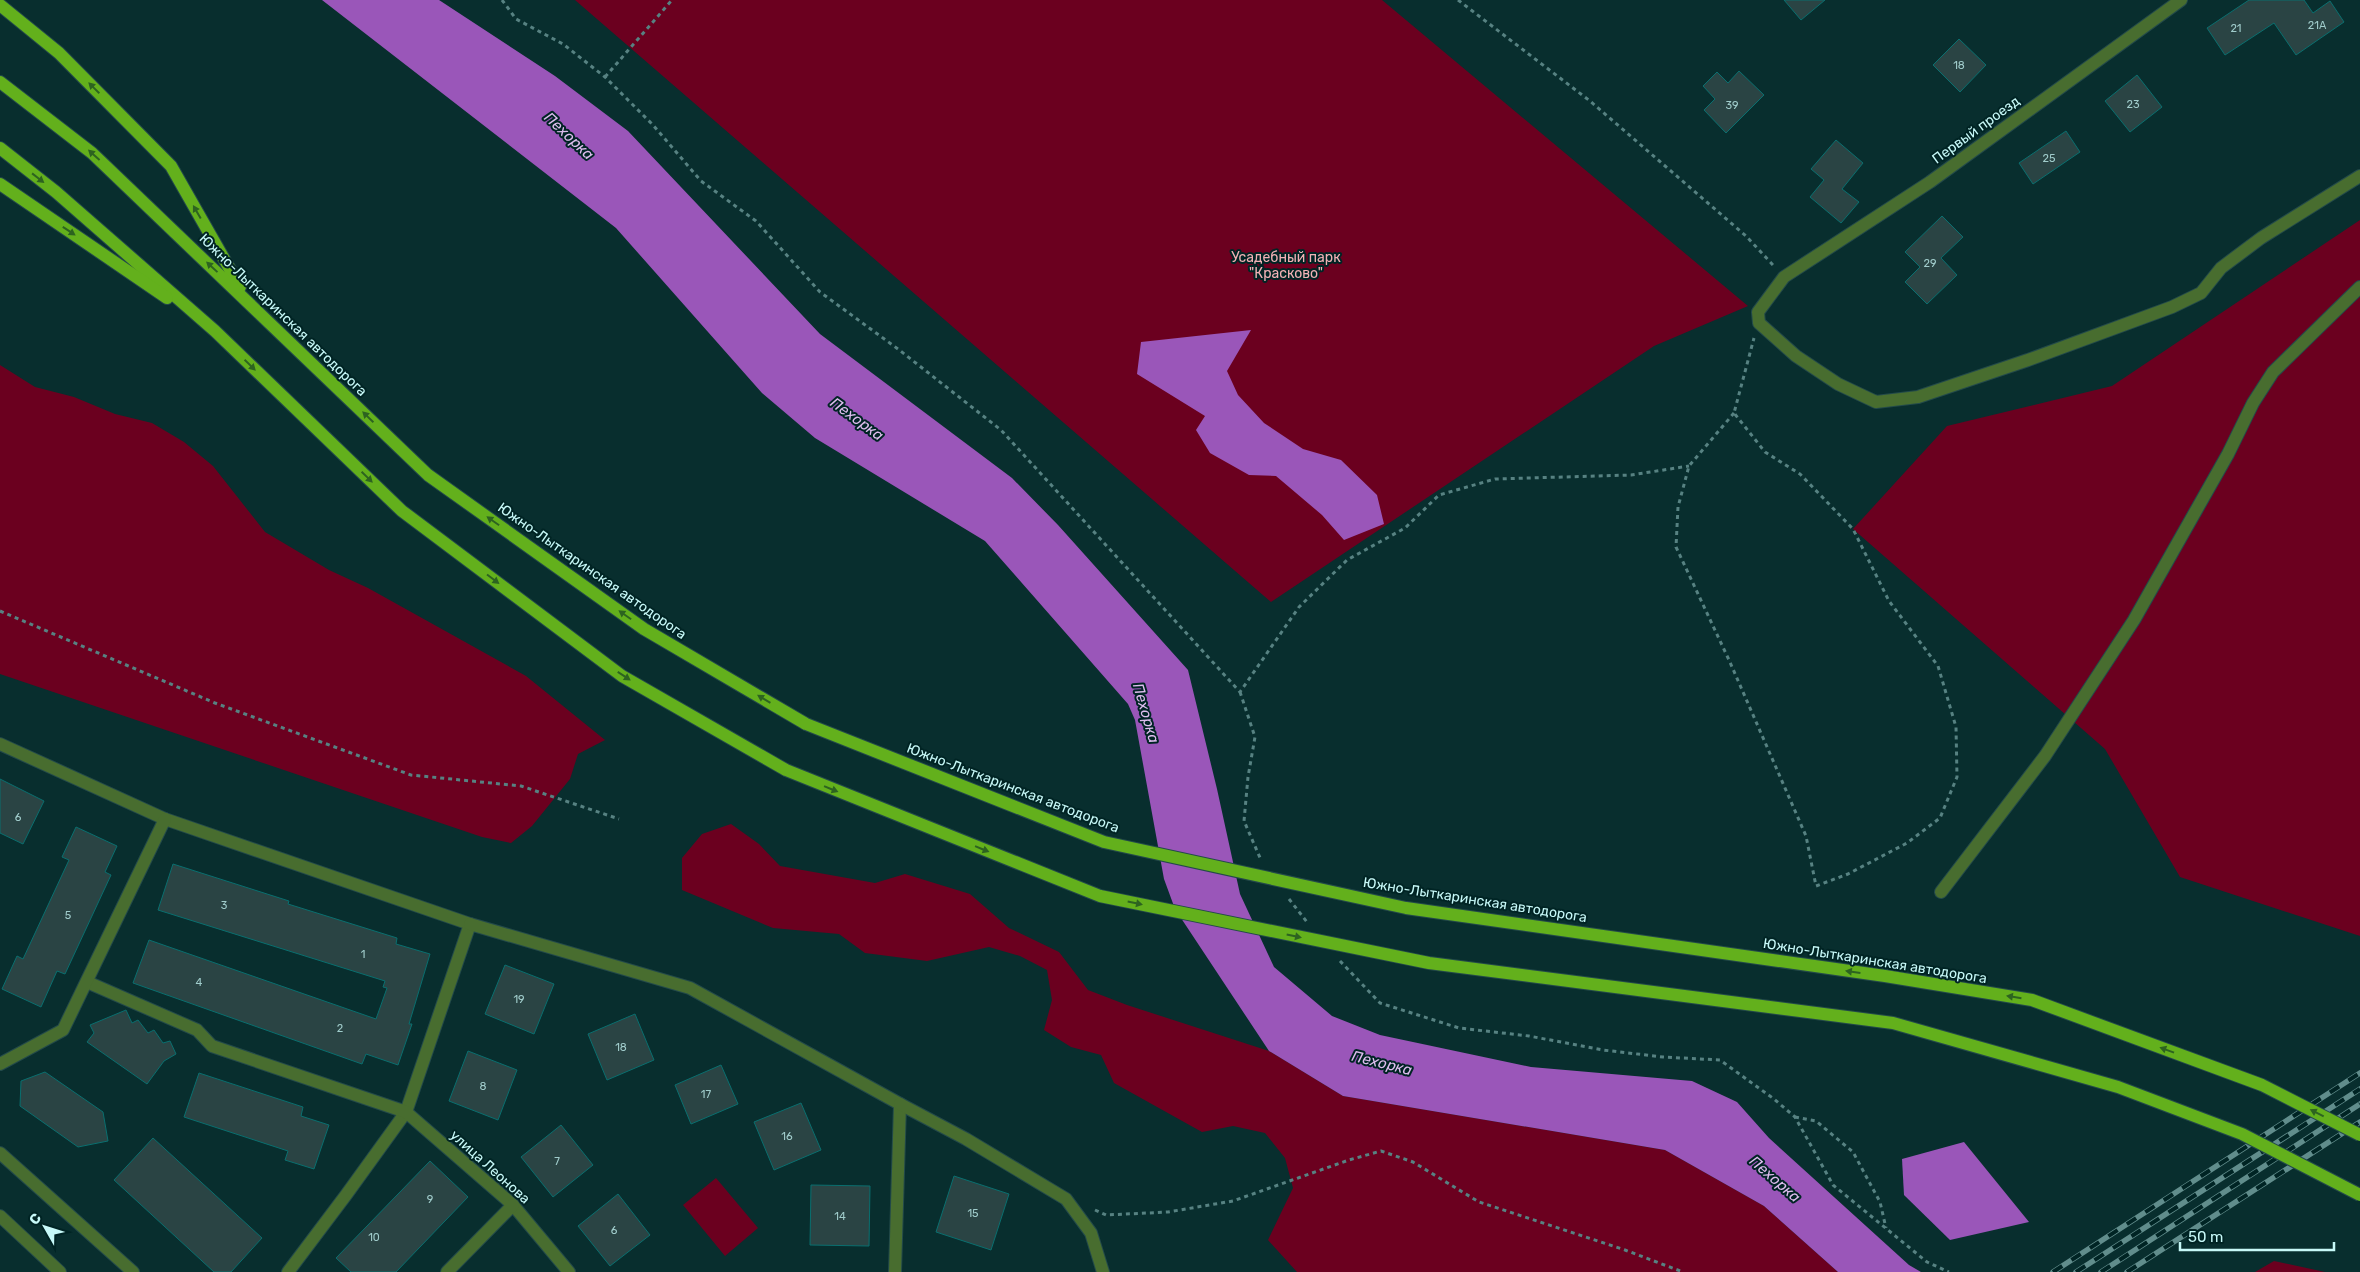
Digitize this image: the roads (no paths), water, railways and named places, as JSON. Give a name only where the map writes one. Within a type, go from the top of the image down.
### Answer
[{"type":"main road","points":[[0,5],[59,53],[171,166],[247,300]]},
{"type":"main road","name":"Южно-Лыткаринская автодорога","points":[[0,82],[92,153],[428,475],[644,629],[806,724],[1104,842],[1406,908],[1885,976],[2032,1000],[2262,1085],[2360,1135]]},
{"type":"main road","points":[[0,148],[56,192],[215,331],[402,510],[622,676],[786,770],[1100,896],[1429,964],[1893,1023],[2118,1087],[2242,1134],[2360,1195]]},
{"type":"main road","points":[[0,184],[215,331]]},
{"type":"street","name":"Первый проезд","points":[[2182,0],[1930,182],[1784,277],[1758,312],[1759,323],[1796,356],[1824,375],[1838,384],[1876,402],[1918,397],[2028,360],[2172,307],[2201,293],[2221,268],[2261,238],[2360,176]]},
{"type":"street","points":[[1941,892],[2045,756],[2134,620],[2228,454],[2253,403],[2272,372],[2360,287]]},
{"type":"street","points":[[0,744],[165,819],[470,924],[690,988],[966,1139],[1066,1198],[1091,1234],[1103,1272]]},
{"type":"street","points":[[0,1064],[63,1030],[165,819]]},
{"type":"street","points":[[288,1272],[406,1112],[470,924]]},
{"type":"street","points":[[87,982],[197,1030],[212,1046],[406,1112]]},
{"type":"street","points":[[895,1272],[900,1104]]},
{"type":"street","name":"улица Леонова","points":[[406,1112],[513,1205],[569,1272]]},
{"type":"street","points":[[0,1153],[133,1272]]},
{"type":"street","points":[[447,1272],[513,1205]]},
{"type":"street","points":[[0,1216],[60,1272]]},
{"type":"water","name":"Пехорка","points":[[322,0],[439,0],[555,76],[628,131],[820,334],[1012,478],[1058,525],[1188,670],[1240,894],[1274,967],[1332,1016],[1380,1035],[1531,1067],[1692,1081],[1737,1102],[1769,1138],[1909,1265],[1921,1272],[1838,1272],[1764,1206],[1665,1150],[1343,1096],[1269,1051],[1175,909],[1164,879],[1135,720],[1128,704],[985,541],[815,438],[762,393],[616,228]]},
{"type":"water","points":[[1251,330],[1227,371],[1238,395],[1264,423],[1303,449],[1341,460],[1377,495],[1384,524],[1344,540],[1322,515],[1276,476],[1249,475],[1210,453],[1196,430],[1205,416],[1137,374],[1141,342]]},
{"type":"water","points":[[1964,1142],[2029,1222],[1950,1240],[1904,1195],[1902,1159]]},
{"type":"railway","points":[[2053,1272],[2360,1073]]},
{"type":"railway","points":[[2076,1272],[2360,1089]]},
{"type":"railway","points":[[2101,1272],[2360,1104]]},
{"type":"railway","points":[[2127,1272],[2360,1122]]},
{"type":"park label","name":"Усадебный парк \"Красково\"","points":[[1286,266]]}]
